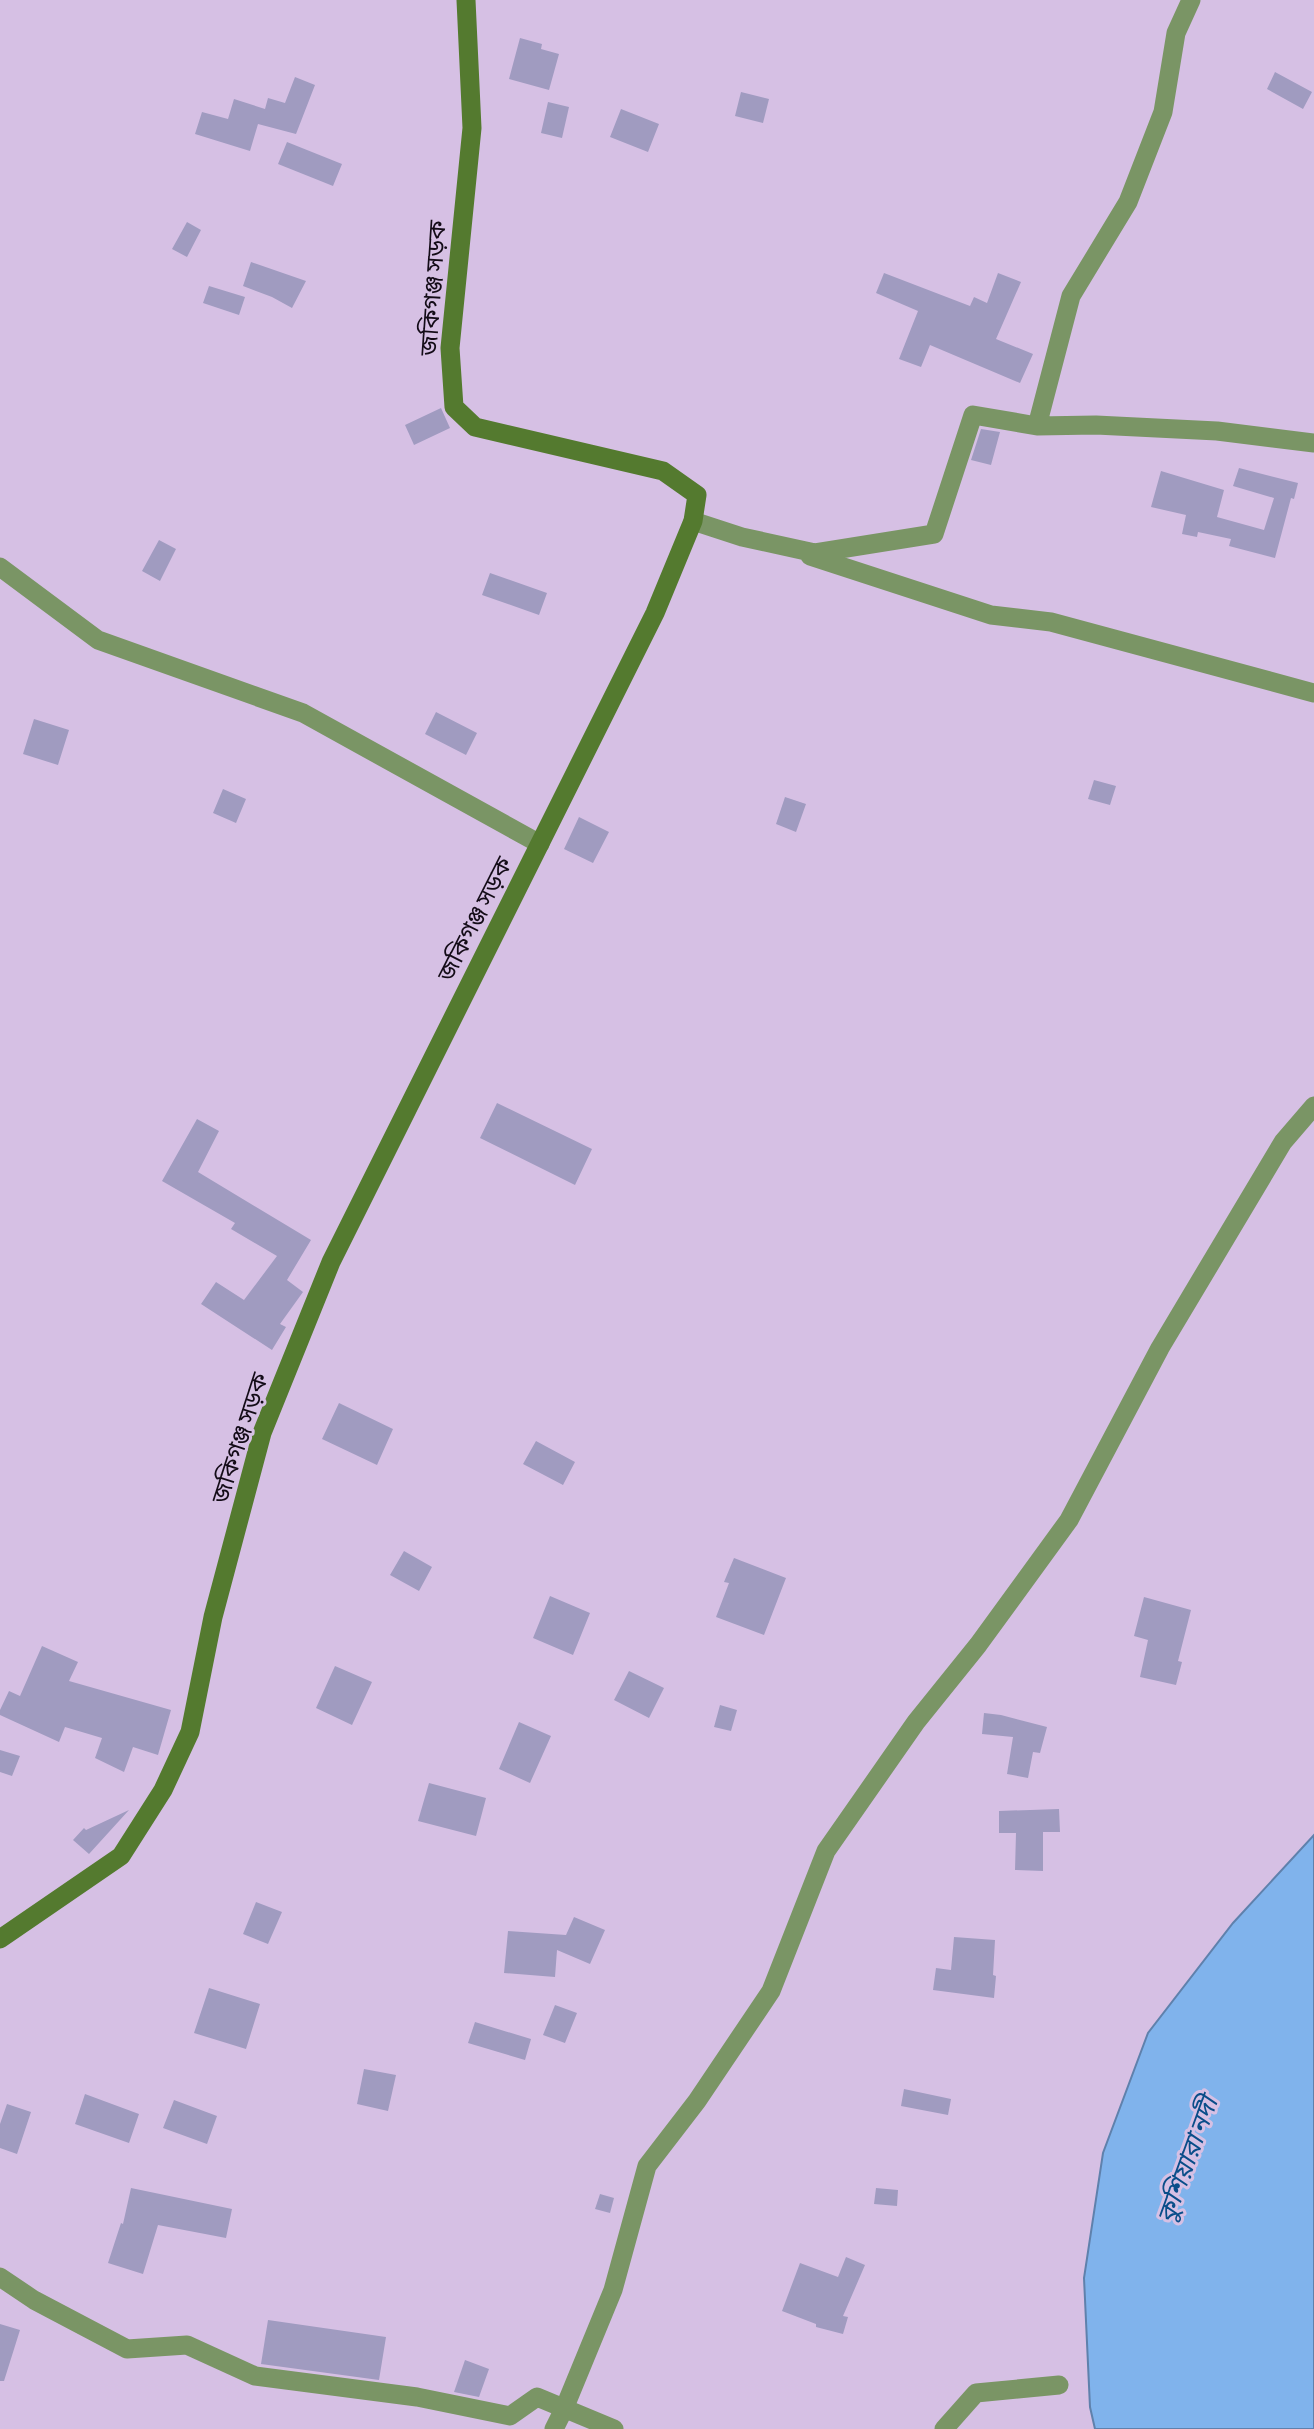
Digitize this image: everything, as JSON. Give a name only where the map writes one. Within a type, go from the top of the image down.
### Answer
[{"type":"main road","name":"জকিগঞ্জ সড়ক","points":[[0,1939],[121,1856],[163,1790],[190,1732],[213,1618],[262,1433],[331,1262],[655,613],[692,525],[697,495],[663,471],[475,427],[454,407],[450,348],[472,128],[466,0]]},
{"type":"street","points":[[1037,426],[1071,296],[1128,202],[1163,112],[1176,33],[1191,0]]},
{"type":"street","points":[[692,525],[815,553],[934,534],[973,415],[1037,426],[1096,425],[1217,431],[1314,443]]},
{"type":"street","points":[[692,525],[798,552],[991,615],[1051,622],[1314,693]]},
{"type":"street","points":[[0,567],[98,640],[303,713],[540,844]]},
{"type":"street","points":[[554,2429],[613,2290],[647,2166],[697,2101],[771,1991],[826,1852],[916,1722],[978,1645],[1069,1520],[1174,1325],[1283,1142],[1314,1106]]},
{"type":"street","points":[[0,2277],[34,2300],[127,2349],[187,2345],[255,2376],[416,2397],[510,2416],[537,2398],[614,2429]]},
{"type":"street","points":[[944,2429],[976,2393],[1059,2385]]},
{"type":"water","name":"কুশিয়ারা নদী","points":[[1314,1835],[1314,2429],[1095,2429],[1090,2407],[1084,2278],[1103,2153],[1148,2033],[1233,1923]]},
{"type":"building","points":[[520,38],[542,44],[541,49],[559,54],[549,90],[509,79]]},
{"type":"building","points":[[1275,72],[1312,92],[1303,109],[1267,89]]},
{"type":"building","points":[[295,77],[315,85],[296,134],[258,124],[250,151],[195,134],[202,112],[228,119],[234,99],[265,109],[268,98],[285,103]]},
{"type":"building","points":[[741,92],[769,99],[763,123],[735,116]]},
{"type":"building","points":[[548,102],[569,107],[562,138],[541,133]]},
{"type":"building","points":[[621,109],[659,124],[648,152],[610,137]]},
{"type":"building","points":[[287,142],[342,164],[333,186],[278,164]]},
{"type":"building","points":[[187,222],[201,230],[187,257],[172,249]]},
{"type":"building","points":[[251,262],[306,281],[292,308],[243,286]]},
{"type":"building","points":[[884,273],[970,306],[974,297],[987,303],[998,273],[1021,282],[996,339],[1033,354],[1020,383],[930,345],[921,367],[899,359],[918,311],[876,293]]},
{"type":"building","points":[[209,286],[245,297],[239,315],[203,303]]},
{"type":"building","points":[[441,408],[450,428],[414,445],[405,425]]},
{"type":"building","points":[[981,429],[1000,432],[991,465],[971,460]]},
{"type":"building","points":[[1239,468],[1298,483],[1294,499],[1291,498],[1275,558],[1229,546],[1231,539],[1198,532],[1197,537],[1182,534],[1186,515],[1151,507],[1161,471],[1224,490],[1217,517],[1264,530],[1274,498],[1233,486]]},
{"type":"building","points":[[159,540],[176,549],[160,581],[142,571]]},
{"type":"building","points":[[490,573],[547,593],[539,615],[482,595]]},
{"type":"building","points":[[436,712],[477,733],[466,755],[425,734]]},
{"type":"building","points":[[34,719],[69,730],[58,765],[23,754]]},
{"type":"building","points":[[1094,780],[1116,786],[1110,805],[1088,799]]},
{"type":"building","points":[[223,789],[246,799],[236,823],[213,813]]},
{"type":"building","points":[[785,797],[806,804],[796,832],[776,824]]},
{"type":"building","points":[[579,817],[609,832],[593,863],[564,849]]},
{"type":"building","points":[[497,1103],[592,1149],[575,1185],[480,1138]]},
{"type":"building","points":[[197,1119],[219,1131],[198,1172],[311,1240],[287,1280],[303,1292],[280,1324],[286,1327],[272,1350],[201,1304],[216,1282],[244,1300],[277,1256],[231,1229],[235,1223],[162,1181]]},
{"type":"building","points":[[339,1403],[393,1429],[377,1465],[322,1439]]},
{"type":"building","points":[[536,1441],[575,1462],[563,1485],[523,1464]]},
{"type":"building","points":[[404,1551],[432,1567],[419,1591],[390,1575]]},
{"type":"building","points":[[734,1558],[786,1578],[764,1635],[716,1617],[729,1583],[724,1582]]},
{"type":"building","points":[[550,1596],[590,1613],[573,1655],[533,1638]]},
{"type":"building","points":[[1144,1597],[1191,1610],[1178,1661],[1182,1662],[1176,1685],[1140,1677],[1148,1640],[1134,1636]]},
{"type":"building","points":[[42,1646],[78,1662],[69,1681],[171,1710],[158,1755],[133,1747],[124,1772],[95,1758],[102,1738],[65,1727],[59,1742],[0,1715],[9,1691],[20,1696]]},
{"type":"building","points":[[335,1666],[372,1682],[352,1725],[316,1708]]},
{"type":"building","points":[[629,1671],[664,1688],[649,1718],[614,1700]]},
{"type":"building","points":[[720,1705],[737,1710],[731,1731],[714,1727]]},
{"type":"building","points":[[984,1713],[1047,1727],[1040,1753],[1033,1752],[1028,1778],[1007,1774],[1013,1737],[982,1734]]},
{"type":"building","points":[[519,1722],[551,1736],[530,1783],[499,1769]]},
{"type":"building","points":[[0,1750],[20,1756],[12,1776],[0,1772]]},
{"type":"building","points":[[429,1783],[486,1798],[476,1836],[418,1821]]},
{"type":"building","points":[[1059,1809],[1060,1832],[1043,1832],[1043,1871],[1015,1870],[1016,1833],[999,1833],[999,1811]]},
{"type":"building","points":[[129,1810],[89,1854],[73,1840],[84,1828],[86,1830]]},
{"type":"building","points":[[256,1902],[282,1912],[268,1944],[243,1934]]},
{"type":"building","points":[[574,1917],[605,1930],[590,1964],[557,1950],[555,1977],[504,1973],[508,1931],[566,1935]]},
{"type":"building","points":[[954,1937],[995,1940],[994,1998],[933,1990],[936,1968],[951,1970]]},
{"type":"building","points":[[209,1988],[260,2004],[246,2049],[194,2033]]},
{"type":"building","points":[[555,2005],[577,2013],[565,2043],[543,2035]]},
{"type":"building","points":[[475,2022],[531,2039],[525,2060],[468,2043]]},
{"type":"building","points":[[364,2069],[396,2075],[388,2111],[357,2104]]},
{"type":"building","points":[[904,2089],[951,2099],[948,2115],[901,2106]]},
{"type":"building","points":[[85,2094],[139,2114],[129,2143],[75,2124]]},
{"type":"building","points":[[174,2100],[217,2116],[207,2144],[163,2128]]},
{"type":"building","points":[[7,2104],[31,2112],[17,2154],[0,2148],[0,2124]]},
{"type":"building","points":[[131,2188],[232,2209],[226,2238],[158,2225],[143,2274],[108,2263],[121,2223],[123,2224]]},
{"type":"building","points":[[876,2188],[898,2190],[897,2206],[874,2204]]},
{"type":"building","points":[[600,2194],[614,2198],[610,2213],[595,2209]]},
{"type":"building","points":[[846,2257],[865,2265],[843,2316],[848,2317],[843,2334],[816,2327],[816,2324],[782,2311],[800,2263],[838,2277]]},
{"type":"building","points":[[268,2320],[386,2337],[379,2380],[261,2364]]},
{"type":"building","points":[[0,2324],[20,2330],[4,2381],[0,2381]]},
{"type":"building","points":[[465,2360],[489,2369],[479,2397],[454,2392]]}]
